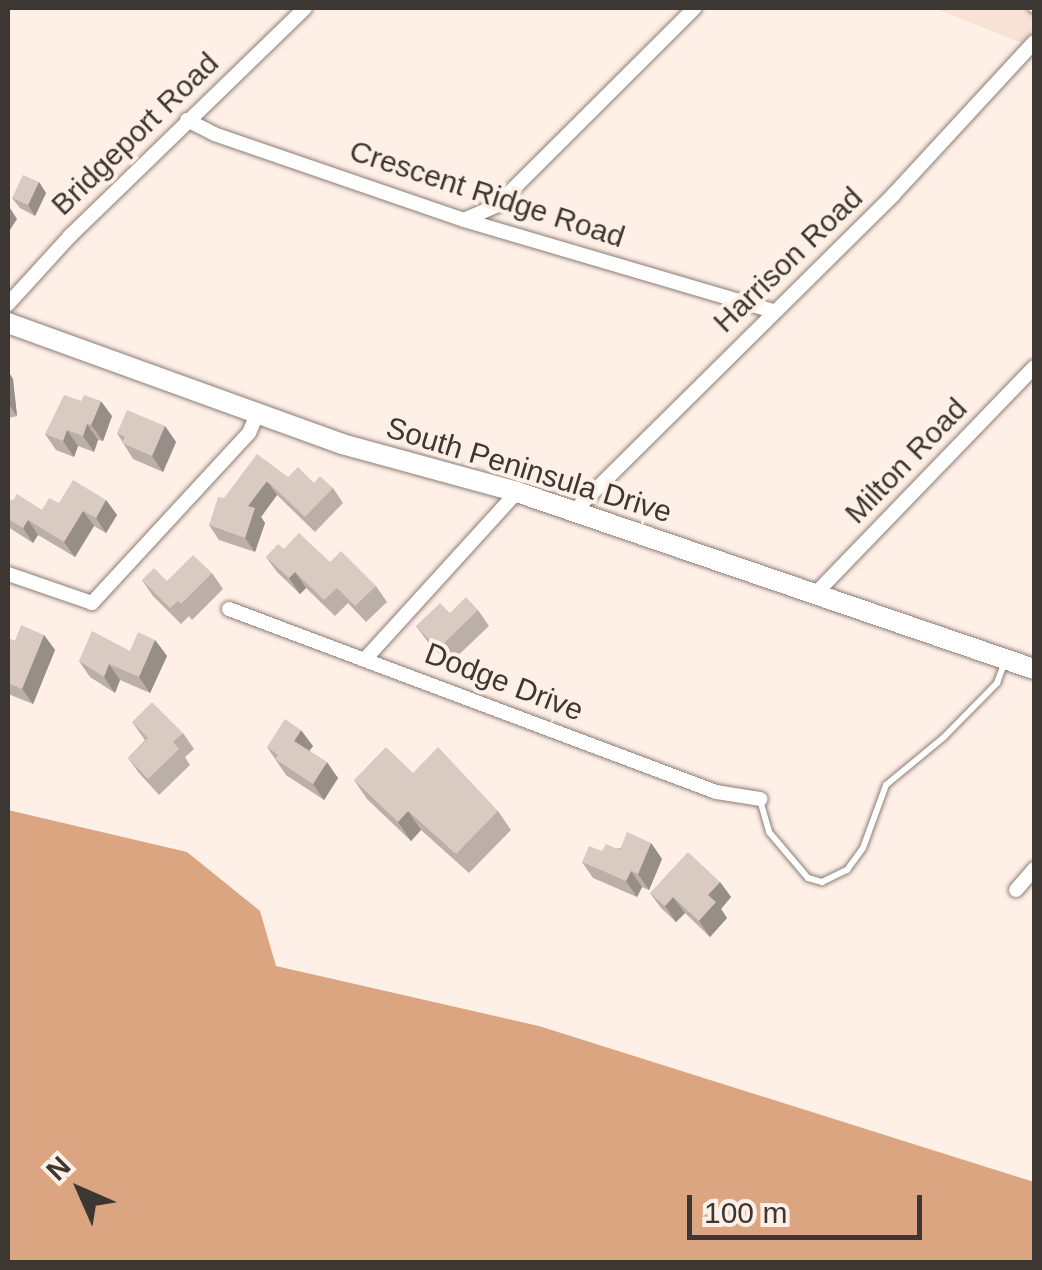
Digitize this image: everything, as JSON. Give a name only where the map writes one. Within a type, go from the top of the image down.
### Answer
[{"type":"main road","name":"South Peninsula Drive","points":[[8,323],[342,444],[517,492],[1034,670]]},
{"type":"street","name":"Bridgeport Road","points":[[8,304],[187,120],[305,8]]},
{"type":"street","points":[[464,220],[498,205],[696,8]]},
{"type":"street","name":"Harrison Road","points":[[573,512],[893,196],[1034,42]]},
{"type":"street","name":"Crescent Ridge Road","points":[[187,120],[214,134],[464,220],[774,311]]},
{"type":"street","name":"Milton Road","points":[[816,593],[1034,368]]},
{"type":"street","points":[[8,574],[92,604],[249,433],[258,414]]},
{"type":"street","points":[[366,658],[517,492]]},
{"type":"street","name":"Dodge Drive","points":[[229,609],[716,792],[760,799]]},
{"type":"street","points":[[1016,890],[1034,868]]},
{"type":"lane","points":[[760,799],[769,832],[808,878],[822,882],[847,870],[864,848],[886,786],[944,737],[997,683],[1006,658]]},
{"type":"shaded area","points":[[934,8],[1034,8],[1034,36],[1027,45]]},
{"type":"shaded area","points":[[8,810],[187,852],[260,911],[276,966],[539,1026],[1034,1182],[1034,1262],[8,1262]]},
{"type":"building","points":[[23,175],[39,182],[28,205],[12,198]]},
{"type":"building","points":[[64,395],[81,401],[84,395],[101,401],[83,436],[67,430],[63,441],[45,434]]},
{"type":"building","points":[[127,410],[165,426],[152,456],[122,443],[125,437],[117,433]]},
{"type":"building","points":[[257,454],[288,477],[298,467],[314,483],[320,476],[333,488],[305,517],[267,481],[248,506],[255,508],[245,538],[209,525],[218,497],[224,498]]},
{"type":"building","points":[[73,480],[106,500],[96,518],[83,511],[64,542],[28,520],[23,528],[8,519],[8,499],[13,501],[17,494],[42,510],[49,498],[59,503]]},
{"type":"building","points":[[299,533],[330,562],[341,551],[376,586],[355,606],[337,588],[324,600],[295,572],[289,578],[266,557],[278,544],[284,549]]},
{"type":"building","points":[[193,555],[212,573],[181,604],[178,601],[170,608],[142,580],[154,568],[167,581]]},
{"type":"building","points":[[466,597],[478,610],[438,649],[416,626],[440,603],[450,613]]},
{"type":"building","points":[[21,625],[44,635],[22,689],[8,683],[8,638],[15,641]]},
{"type":"building","points":[[92,631],[130,651],[138,632],[155,640],[139,677],[109,664],[104,677],[79,661]]},
{"type":"building","points":[[152,702],[183,733],[173,742],[179,749],[148,779],[128,758],[148,738],[132,722]]},
{"type":"building","points":[[285,719],[301,730],[294,741],[327,762],[313,784],[275,759],[278,755],[267,747]]},
{"type":"building","points":[[386,747],[413,773],[438,747],[498,811],[456,854],[408,811],[398,822],[354,780]]},
{"type":"building","points":[[627,832],[651,843],[638,874],[631,871],[626,881],[582,862],[589,846],[602,851],[606,844],[620,850]]},
{"type":"building","points":[[688,852],[720,882],[708,895],[716,902],[699,921],[673,897],[665,906],[650,893]]}]
